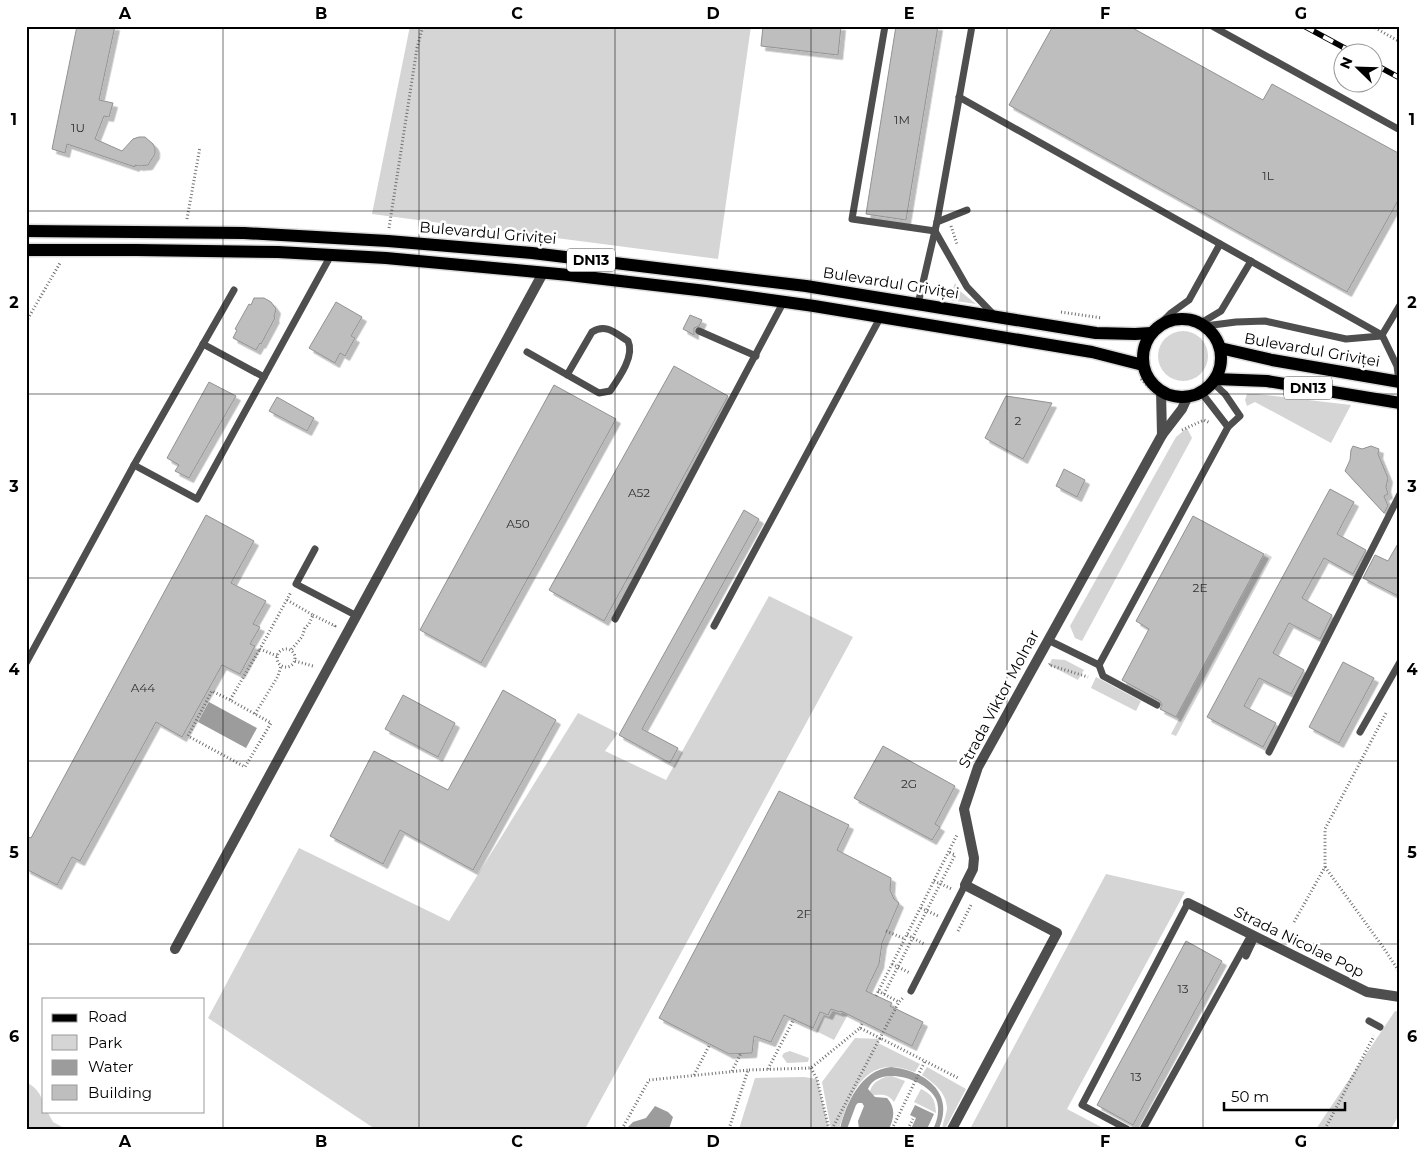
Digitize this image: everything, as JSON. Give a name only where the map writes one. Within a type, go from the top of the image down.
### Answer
[{"type":"main road","name":"Bulevardul Griviței","points":[[26,232],[244,233],[388,240],[573,258],[806,286],[1096,333],[1134,334],[1155,329]]},
{"type":"main road","points":[[26,250],[260,252],[331,255],[543,273],[784,302],[997,335],[1092,352],[1141,372],[1161,393],[1169,395],[1188,396],[1201,392],[1213,380],[1220,364],[1220,348],[1213,334],[1203,324]]},
{"type":"main road","name":"DN13","points":[[1155,329],[1175,319],[1193,320],[1203,324]]},
{"type":"main road","points":[[1141,372],[1143,352],[1147,338],[1155,329]]},
{"type":"main road","name":"Bulevardul Griviței","points":[[1220,348],[1280,362],[1399,381]]},
{"type":"main road","name":"DN13","points":[[1213,380],[1267,381],[1400,403]]},
{"type":"street","points":[[176,949],[543,273]]},
{"type":"street","points":[[1161,393],[1162,435]]},
{"type":"street","name":"Strada Viktor Molnar","points":[[965,885],[973,869],[974,858],[964,809],[978,767],[1162,435],[1182,409],[1188,396]]},
{"type":"street","points":[[952,1129],[1057,932],[965,885]]},
{"type":"street","name":"Strada Nicolae Pop","points":[[1188,904],[1366,992],[1400,996]]},
{"type":"lane","points":[[885,26],[852,219],[885,220],[935,231],[967,287],[995,316]]},
{"type":"lane","points":[[918,304],[937,222],[972,26]]},
{"type":"lane","points":[[1212,26],[1400,130]]},
{"type":"lane","points":[[959,97],[1382,336],[1397,366],[1399,381]]},
{"type":"lane","points":[[937,222],[967,210]]},
{"type":"lane","points":[[1155,329],[1171,313],[1189,300],[1220,244]]},
{"type":"lane","points":[[134,465],[197,499],[331,255]]},
{"type":"lane","points":[[1203,324],[1221,311],[1251,262]]},
{"type":"lane","points":[[26,663],[134,465],[234,290]]},
{"type":"lane","points":[[615,619],[784,302]]},
{"type":"lane","points":[[1382,336],[1400,305]]},
{"type":"lane","points":[[714,626],[880,318]]},
{"type":"lane","points":[[1203,324],[1265,321],[1346,339],[1382,336]]},
{"type":"lane","points":[[527,352],[600,394],[610,391],[617,382],[631,352],[628,340],[604,327],[597,328],[592,332],[567,375]]},
{"type":"lane","points":[[699,332],[756,356]]},
{"type":"lane","points":[[203,344],[264,377]]},
{"type":"lane","points":[[1099,665],[1227,429],[1240,416],[1213,380]]},
{"type":"lane","points":[[1201,392],[1227,429]]},
{"type":"lane","points":[[1268,752],[1400,494]]},
{"type":"lane","points":[[315,549],[296,584],[357,616]]},
{"type":"lane","points":[[1048,640],[1099,665],[1103,676],[1157,705]]},
{"type":"lane","points":[[1360,732],[1400,662]]},
{"type":"lane","points":[[911,991],[965,885]]},
{"type":"lane","points":[[1127,1129],[1082,1106],[1188,904]]},
{"type":"lane","points":[[1246,956],[1253,936]]},
{"type":"lane","points":[[1143,1129],[1253,936]]},
{"type":"lane","points":[[1369,1021],[1380,1026]]},
{"type":"path","points":[[388,240],[417,48],[423,26]]},
{"type":"path","points":[[1372,26],[1400,42]]},
{"type":"path","points":[[185,232],[200,147]]},
{"type":"path","points":[[949,218],[957,245]]},
{"type":"path","points":[[26,322],[67,250]]},
{"type":"path","points":[[1060,312],[1109,319]]},
{"type":"path","points":[[1141,372],[1154,392],[1161,393]]},
{"type":"path","points":[[1176,437],[1183,430],[1204,420],[1227,429]]},
{"type":"path","points":[[230,700],[296,584]]},
{"type":"path","points":[[287,600],[335,626],[333,629]]},
{"type":"path","points":[[291,650],[302,637],[304,628],[309,624],[313,614]]},
{"type":"path","points":[[1060,645],[1049,665],[1088,677]]},
{"type":"path","points":[[260,649],[277,656]]},
{"type":"path","points":[[277,656],[283,649],[291,650],[294,652],[295,660]]},
{"type":"path","points":[[255,714],[278,676],[281,666],[277,656]]},
{"type":"path","points":[[295,660],[313,666],[317,659]]},
{"type":"path","points":[[281,666],[288,667],[295,660]]},
{"type":"path","points":[[212,691],[230,700],[271,723],[245,767],[188,736],[212,691]]},
{"type":"path","points":[[1294,922],[1325,867],[1324,830],[1386,712]]},
{"type":"path","points":[[876,996],[966,818]]},
{"type":"path","points":[[884,994],[955,855],[949,852]]},
{"type":"path","points":[[1325,867],[1400,973]]},
{"type":"path","points":[[958,931],[978,891]]},
{"type":"path","points":[[921,908],[948,921]]},
{"type":"path","points":[[886,931],[912,938],[933,949]]},
{"type":"path","points":[[892,964],[918,977]]},
{"type":"path","points":[[878,991],[899,1002]]},
{"type":"path","points":[[831,1129],[899,1002],[911,991]]},
{"type":"path","points":[[768,1069],[794,1019]]},
{"type":"path","points":[[622,1129],[649,1080],[732,1071],[811,1068],[860,1028],[863,1022]]},
{"type":"path","points":[[1325,1129],[1380,1026]]},
{"type":"path","points":[[860,1028],[958,1078]]},
{"type":"path","points":[[694,1075],[710,1044]]},
{"type":"path","points":[[732,1071],[741,1054]]},
{"type":"path","points":[[892,1129],[925,1061]]},
{"type":"path","points":[[811,1068],[818,1079],[831,1129]]},
{"type":"path","points":[[729,1129],[748,1070]]},
{"type":"path","points":[[908,1129],[913,1119]]},
{"type":"green space","points":[[410,26],[751,26],[718,259],[372,214]]},
{"type":"green space","points":[[955,283],[960,291],[976,304],[949,300]]},
{"type":"green space","points":[[1183,331],[1197,335],[1204,342],[1208,356],[1204,370],[1197,377],[1183,381],[1169,377],[1162,370],[1158,356],[1162,342],[1169,335]]},
{"type":"green space","points":[[1247,394],[1351,405],[1331,443],[1255,402],[1247,406],[1245,400]]},
{"type":"green space","points":[[1187,428],[1192,438],[1082,641],[1075,638],[1070,626],[1176,437]]},
{"type":"green space","points":[[1265,553],[1272,557],[1176,736],[1171,734],[1179,719],[1176,717]]},
{"type":"green space","points":[[769,596],[853,637],[585,1129],[375,1129],[208,1018],[299,848],[449,921],[578,713],[618,733],[605,751],[666,780]]},
{"type":"green space","points":[[1052,659],[1065,660],[1084,670],[1078,680],[1049,665]]},
{"type":"green space","points":[[1096,677],[1141,701],[1136,711],[1091,688]]},
{"type":"green space","points":[[1106,874],[1185,892],[1067,1109],[1105,1129],[970,1129]]},
{"type":"green space","points":[[845,1007],[851,1009],[834,1040],[816,1031],[824,1015],[829,1017],[833,1011],[841,1014]]},
{"type":"green space","points":[[1395,1011],[1400,1012],[1400,1113],[1391,1129],[1316,1129]]},
{"type":"green space","points":[[855,1038],[880,1039],[878,1043],[920,1064],[915,1072],[892,1067],[881,1068],[871,1072],[856,1088],[846,1108],[839,1129],[831,1129],[822,1082]]},
{"type":"green space","points":[[790,1051],[809,1058],[808,1062],[787,1063],[782,1056]]},
{"type":"green space","points":[[927,1067],[966,1089],[945,1129],[942,1129],[947,1109],[945,1098],[931,1081],[922,1075]]},
{"type":"green space","points":[[892,1076],[905,1081],[894,1102],[887,1096],[873,1095],[870,1091],[876,1082]]},
{"type":"green space","points":[[804,1077],[817,1079],[829,1129],[739,1129],[755,1078]]},
{"type":"green space","points":[[26,1082],[40,1094],[42,1112],[48,1112],[53,1122],[66,1129],[26,1129]]},
{"type":"green space","points":[[921,1089],[933,1098],[936,1113],[914,1102]]},
{"type":"water","points":[[209,702],[257,728],[246,748],[198,722]]},
{"type":"water","points":[[891,1067],[915,1073],[934,1086],[940,1094],[943,1104],[943,1116],[939,1129],[933,1129],[937,1118],[938,1106],[931,1092],[913,1080],[892,1076],[882,1077],[873,1081],[868,1089],[875,1097],[887,1098],[890,1102],[893,1113],[889,1129],[859,1129],[858,1121],[864,1106],[862,1103],[858,1103],[847,1129],[840,1129],[846,1109],[856,1089],[871,1074],[880,1069]]},
{"type":"water","points":[[915,1105],[934,1114],[927,1129],[911,1129],[916,1118],[910,1115]]},
{"type":"water","points":[[655,1106],[668,1112],[673,1117],[669,1129],[626,1129],[633,1122],[646,1118]]},
{"type":"building","points":[[77,26],[115,26],[99,100],[113,103],[109,117],[104,116],[95,139],[122,151],[133,139],[145,137],[155,148],[155,154],[148,165],[135,165],[135,167],[67,144],[65,153],[52,149]]},
{"type":"building","points":[[763,26],[841,26],[838,55],[761,46]]},
{"type":"building","points":[[896,26],[938,26],[906,220],[866,214]]},
{"type":"building","points":[[1053,26],[1129,26],[1263,100],[1272,84],[1400,154],[1400,197],[1347,292],[1009,105]]},
{"type":"building","points":[[254,298],[264,298],[271,302],[276,309],[275,318],[256,350],[233,338],[237,330],[235,329]]},
{"type":"building","points":[[336,302],[362,317],[351,336],[355,338],[345,356],[340,353],[335,363],[309,348]]},
{"type":"building","points":[[690,315],[702,320],[699,326],[694,328],[694,335],[683,329]]},
{"type":"building","points":[[674,366],[728,396],[604,621],[549,590]]},
{"type":"building","points":[[209,382],[236,396],[189,478],[175,471],[179,465],[167,458]]},
{"type":"building","points":[[554,385],[616,419],[481,663],[420,630]]},
{"type":"building","points":[[1006,396],[1052,403],[1023,459],[985,438]]},
{"type":"building","points":[[277,397],[314,418],[307,431],[269,411]]},
{"type":"building","points":[[1353,446],[1362,449],[1371,446],[1379,449],[1378,454],[1388,478],[1386,487],[1388,494],[1384,496],[1388,506],[1384,513],[1345,471]]},
{"type":"building","points":[[1064,469],[1085,480],[1077,497],[1056,486]]},
{"type":"building","points":[[1330,489],[1354,502],[1337,534],[1366,550],[1353,574],[1324,558],[1302,598],[1332,615],[1320,639],[1289,623],[1273,653],[1304,670],[1291,694],[1259,678],[1244,706],[1276,723],[1263,747],[1207,717]]},
{"type":"building","points":[[744,510],[759,519],[642,729],[678,748],[670,763],[619,735]]},
{"type":"building","points":[[206,515],[254,541],[231,583],[266,601],[253,624],[260,627],[250,644],[255,646],[240,674],[222,665],[182,737],[156,722],[80,861],[72,857],[57,885],[26,869],[26,836],[31,838]]},
{"type":"building","points":[[1193,516],[1264,554],[1176,717],[1160,709],[1162,705],[1160,701],[1122,680],[1149,629],[1136,621]]},
{"type":"building","points":[[1400,540],[1400,597],[1363,578],[1375,555],[1388,561]]},
{"type":"building","points":[[1343,662],[1374,678],[1339,743],[1309,727]]},
{"type":"building","points":[[503,690],[556,720],[473,870],[400,830],[383,864],[330,836],[374,751],[448,790]]},
{"type":"building","points":[[403,695],[455,723],[438,757],[385,729]]},
{"type":"building","points":[[883,746],[955,786],[935,824],[940,827],[932,840],[854,798]]},
{"type":"building","points":[[779,791],[849,825],[837,850],[891,878],[890,890],[894,899],[899,903],[882,943],[879,964],[866,991],[892,1003],[890,1006],[923,1022],[912,1046],[841,1011],[831,1009],[828,1015],[820,1012],[813,1028],[784,1015],[771,1042],[754,1036],[752,1053],[729,1054],[659,1018]]},
{"type":"building","points":[[1186,941],[1222,961],[1133,1125],[1097,1105]]},
{"type":"railway","points":[[1304,26],[1334,42]]},
{"type":"railway","points":[[1384,69],[1400,78]]}]
